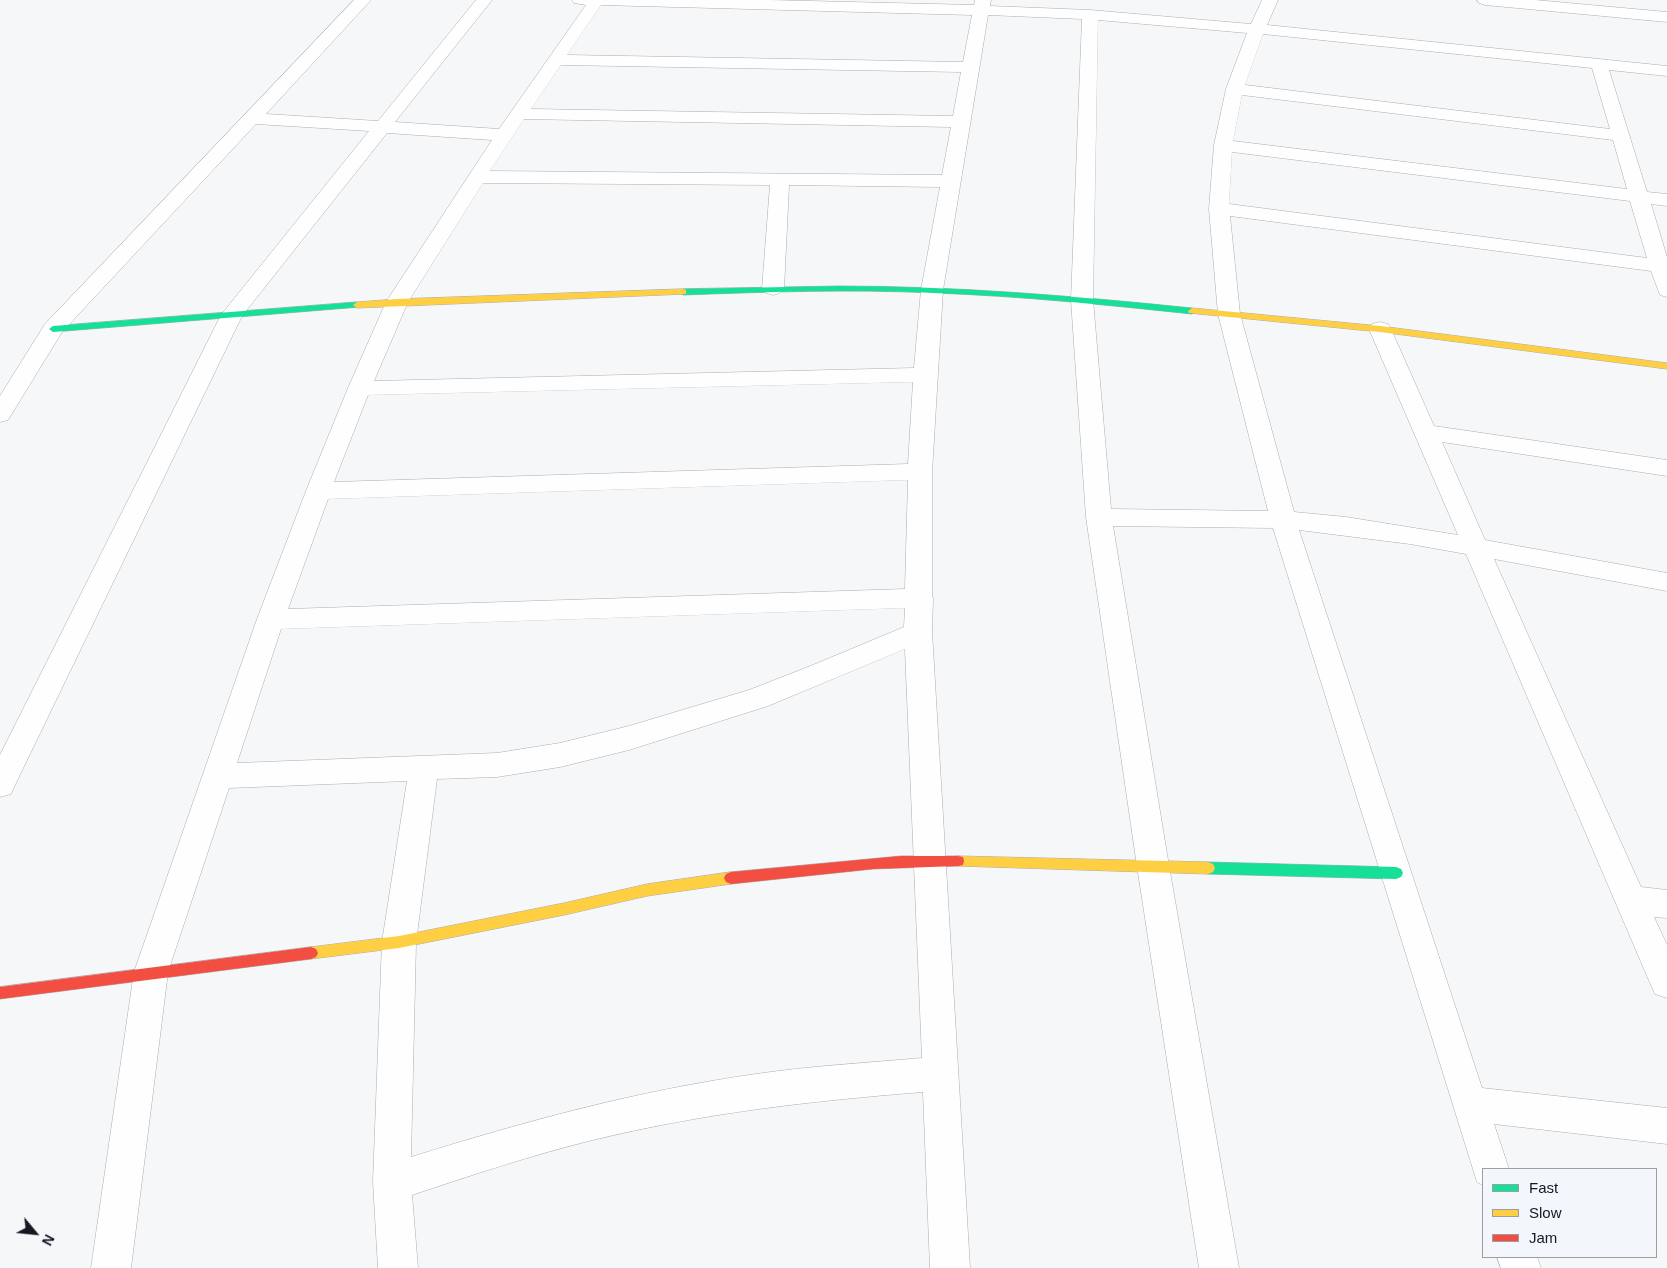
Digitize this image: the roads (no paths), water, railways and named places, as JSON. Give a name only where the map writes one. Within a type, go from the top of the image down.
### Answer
[{"type":"street","points":[[0,416],[53,329],[363,0]]},
{"type":"street","points":[[0,785],[232,315],[484,0]]},
{"type":"street","points":[[111,1268],[151,972],[271,619],[318,491],[359,388],[397,302],[555,60],[591,0],[982,5],[1257,29],[1667,71]]},
{"type":"street","points":[[1270,0],[1257,29],[1235,90],[1223,145],[1219,209],[1229,314],[1283,520],[1490,1168]]},
{"type":"street","points":[[1485,0],[1576,4],[1667,17]]},
{"type":"street","points":[[950,1268],[918,632],[920,598],[920,472],[932,290],[982,5]]},
{"type":"street","points":[[1090,15],[1082,300],[1099,517],[1153,866],[1219,1268]]},
{"type":"street","points":[[555,60],[970,67]]},
{"type":"street","points":[[1599,64],[1667,291]]},
{"type":"street","points":[[1235,90],[1621,136]]},
{"type":"street","points":[[250,118],[382,127],[961,122]]},
{"type":"street","points":[[1223,145],[1667,200]]},
{"type":"street","points":[[477,177],[951,181]]},
{"type":"street","points":[[774,289],[780,179]]},
{"type":"street","points":[[1219,209],[1660,266]]},
{"type":"street","points":[[53,329],[397,302],[774,289],[932,290],[1082,300],[1380,329],[1667,366]]},
{"type":"street","points":[[1380,329],[1667,983]]},
{"type":"street","points":[[359,388],[925,375]]},
{"type":"street","points":[[1425,432],[1667,468]]},
{"type":"street","points":[[318,491],[920,472]]},
{"type":"street","points":[[1099,517],[1283,520],[1346,526],[1667,582]]},
{"type":"street","points":[[271,619],[920,598]]},
{"type":"street","points":[[217,776],[497,765],[560,755],[629,738],[758,698],[818,675],[918,632]]},
{"type":"street","points":[[398,1268],[392,1182],[399,942],[424,768]]},
{"type":"street","points":[[0,993],[151,972],[399,942],[564,909],[646,890],[789,871],[930,860],[1396,872]]},
{"type":"street","points":[[1631,900],[1667,904]]},
{"type":"street","points":[[392,1182],[484,1152],[575,1127],[665,1107],[758,1091],[849,1081],[941,1074]]},
{"type":"street","points":[[1469,1104],[1667,1126]]}]
